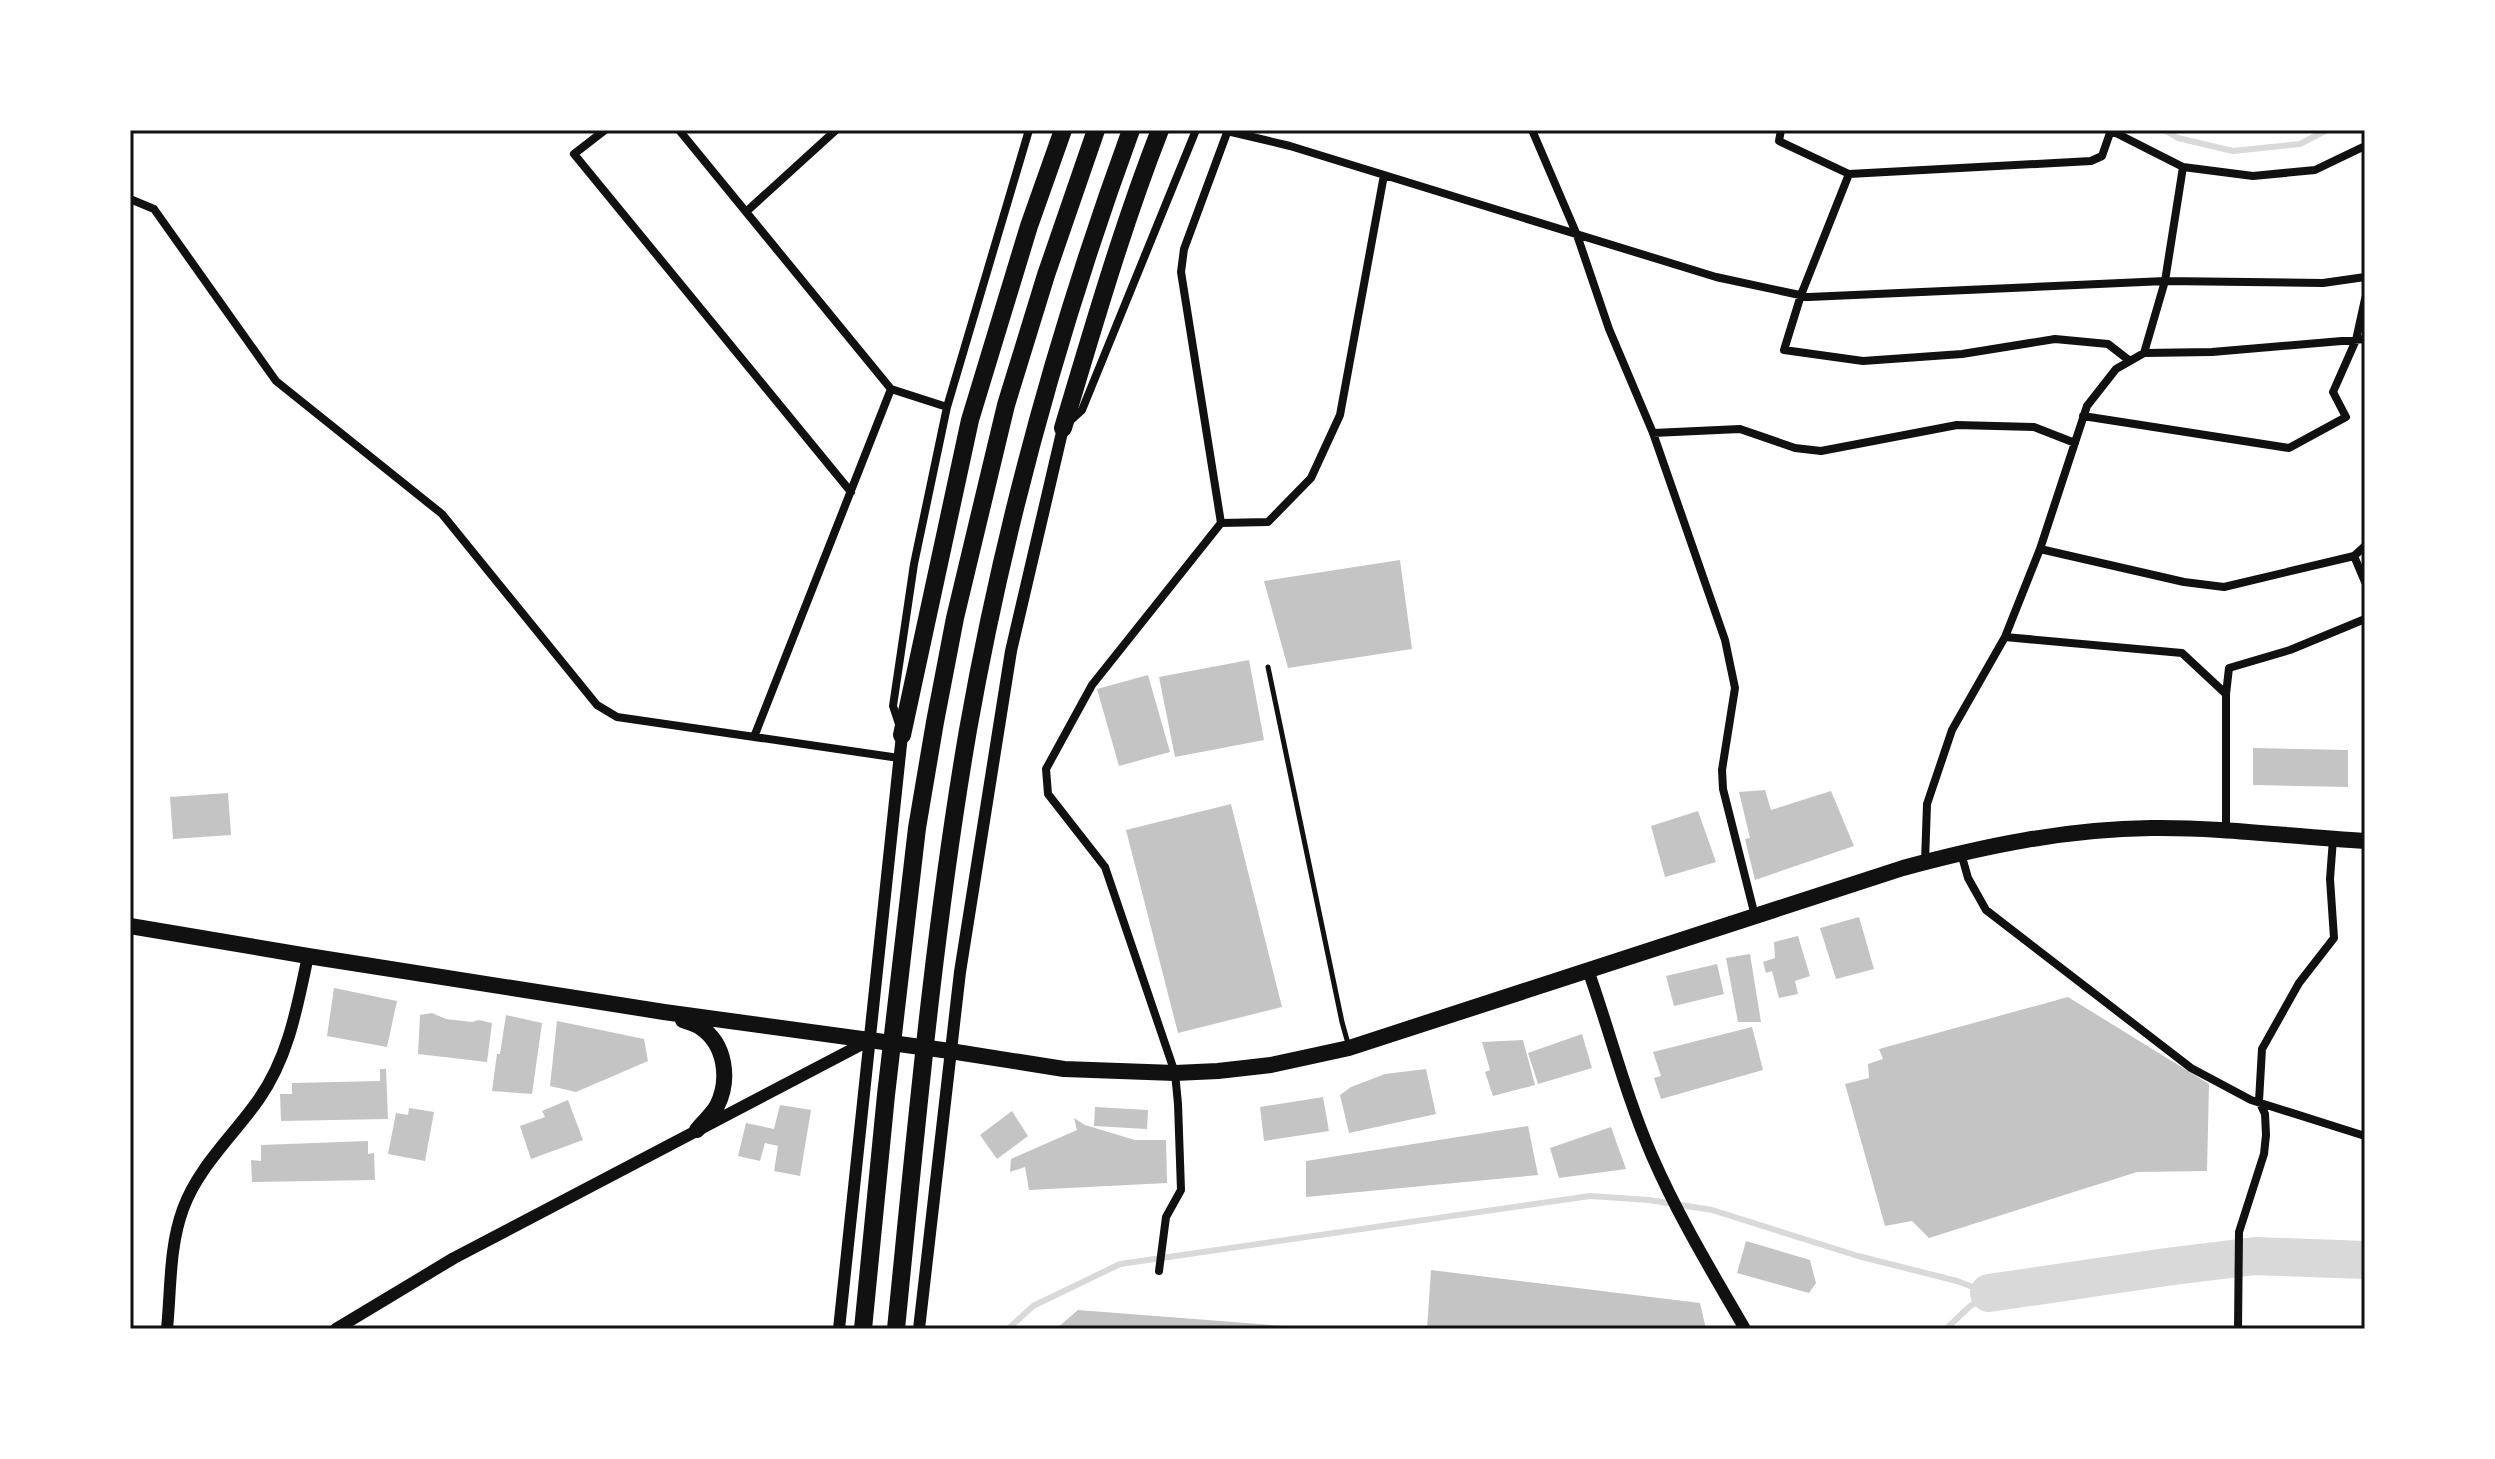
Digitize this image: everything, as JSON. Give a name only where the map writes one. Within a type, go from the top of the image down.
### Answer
[{"type":"highway","points":[[902,735],[970,420],[1029,226],[1063,130]]},
{"type":"highway","points":[[863,1329],[917,828],[943,677],[1006,405],[1046,275],[1096,130]]},
{"type":"highway","points":[[896,1329],[921,1078],[954,822],[974,700],[1011,526],[1040,415],[1079,283],[1131,130]]},
{"type":"highway","points":[[1063,428],[1106,284],[1160,130]]},
{"type":"highway","points":[[130,926],[664,1012],[1064,1069],[1175,1073],[1271,1065],[1349,1048],[1925,862],[2046,836],[2152,828],[2365,841]]},
{"type":"highway","points":[[664,1012],[702,1028],[719,1050],[726,1072],[716,1108],[697,1130]]},
{"type":"street","points":[[605,130],[574,154],[851,492]]},
{"type":"street","points":[[679,130],[891,389],[947,407]]},
{"type":"street","points":[[747,211],[836,130]]},
{"type":"street","points":[[839,1329],[902,735],[893,706],[914,564],[947,407],[1029,130]]},
{"type":"street","points":[[919,1329],[963,952],[1011,651],[1063,428],[1082,410],[1196,130]]},
{"type":"street","points":[[1532,130],[1577,235],[1609,329],[1653,433],[1725,640],[1735,688],[1722,770],[1723,789],[1755,917]]},
{"type":"street","points":[[1781,130],[1779,141],[1849,174],[2091,161],[2102,156],[2110,130],[2183,167],[2253,176],[2315,170],[2365,146]]},
{"type":"street","points":[[1159,1267],[1166,1217],[1181,1190],[1175,1073],[1105,867],[1048,794],[1046,769],[1092,685],[1221,523],[1181,272],[1184,249],[1227,131],[1290,146],[1716,277],[1809,297],[2165,281],[2323,283],[2365,277]]},
{"type":"street","points":[[2144,353],[2165,281],[2183,167]]},
{"type":"street","points":[[1849,174],[1801,295],[1784,350],[1863,361],[1962,354],[2055,339],[2108,344],[2130,361]]},
{"type":"street","points":[[1221,523],[1268,522],[1311,478],[1340,415],[1384,175]]},
{"type":"street","points":[[130,199],[154,209],[276,381],[442,514],[597,705],[617,717],[899,758]]},
{"type":"street","points":[[2083,416],[2289,448],[2346,417],[2333,392],[2360,339],[2365,299]]},
{"type":"street","points":[[1925,862],[1927,804],[1952,730],[2005,637],[2040,549],[2087,406],[2116,369],[2144,353],[2212,352],[2360,339]]},
{"type":"street","points":[[754,737],[891,389]]},
{"type":"street","points":[[1653,433],[1740,429],[1795,448],[1821,451],[1957,425],[2034,427],[2075,443]]},
{"type":"street","points":[[2040,549],[2184,582],[2224,587],[2354,556],[2365,546]]},
{"type":"street","points":[[2354,556],[2365,582]]},
{"type":"street","points":[[2226,832],[2226,694],[2229,668],[2290,650],[2365,619]]},
{"type":"street","points":[[2005,637],[2182,653],[2226,694]]},
{"type":"street","points":[[2238,1329],[2239,1232],[2264,1154],[2266,1135],[2265,1114],[2259,1101],[2262,1049],[2299,983],[2334,938],[2330,879],[2333,839]]},
{"type":"street","points":[[1961,853],[1968,878],[1986,910],[2191,1068],[2251,1100],[2365,1136]]},
{"type":"street","points":[[167,1329],[172,1256],[184,1206],[195,1182],[259,1098],[279,1066],[293,1025],[308,956]]},
{"type":"street","points":[[1588,970],[1652,1155],[1682,1220],[1745,1329]]},
{"type":"street","points":[[336,1329],[454,1258],[870,1040]]},
{"type":"lane","points":[[1268,667],[1349,1048]]},
{"type":"building","points":[[1400,560],[1412,649],[1288,668],[1264,581]]},
{"type":"building","points":[[1249,660],[1264,740],[1175,757],[1159,677]]},
{"type":"building","points":[[1148,675],[1170,752],[1119,766],[1097,689]]},
{"type":"building","points":[[2253,748],[2348,750],[2348,787],[2253,785]]},
{"type":"building","points":[[1765,790],[1771,810],[1831,791],[1854,846],[1755,880],[1745,839],[1750,838],[1739,792]]},
{"type":"building","points":[[228,793],[231,835],[173,839],[170,797]]},
{"type":"building","points":[[1231,804],[1282,1007],[1178,1033],[1126,830]]},
{"type":"building","points":[[1698,811],[1716,862],[1665,877],[1651,826]]},
{"type":"building","points":[[1859,917],[1874,969],[1836,979],[1820,928]]},
{"type":"building","points":[[1798,936],[1810,976],[1795,981],[1798,994],[1779,998],[1772,971],[1766,973],[1763,962],[1775,958],[1774,942]]},
{"type":"building","points":[[1750,954],[1761,1022],[1738,1022],[1726,958]]},
{"type":"building","points":[[1717,964],[1724,994],[1674,1006],[1666,976]]},
{"type":"building","points":[[334,988],[397,1001],[387,1047],[327,1036]]},
{"type":"building","points":[[2068,997],[2209,1084],[2207,1171],[2137,1172],[1929,1238],[1912,1221],[1885,1226],[1845,1084],[1869,1078],[1868,1064],[1883,1059],[1879,1049]]},
{"type":"building","points":[[432,1013],[446,1019],[492,1023],[487,1062],[418,1054],[420,1015]]},
{"type":"building","points":[[506,1015],[542,1023],[532,1094],[492,1091]]},
{"type":"building","points":[[557,1021],[644,1039],[648,1061],[576,1092],[550,1086]]},
{"type":"building","points":[[1752,1027],[1763,1070],[1661,1099],[1654,1078],[1661,1076],[1653,1052]]},
{"type":"building","points":[[1582,1034],[1592,1068],[1538,1084],[1528,1053]]},
{"type":"building","points":[[1523,1040],[1535,1085],[1493,1096],[1485,1072],[1490,1070],[1482,1042]]},
{"type":"building","points":[[380,1069],[386,1069],[388,1119],[281,1121],[280,1094],[292,1094],[292,1083],[380,1081]]},
{"type":"building","points":[[1426,1069],[1436,1114],[1349,1133],[1340,1095],[1351,1087],[1385,1074]]},
{"type":"building","points":[[1323,1097],[1329,1131],[1264,1141],[1260,1107]]},
{"type":"building","points":[[568,1100],[583,1140],[531,1159],[520,1126],[545,1117],[542,1111]]},
{"type":"building","points":[[780,1105],[811,1110],[800,1176],[774,1171],[778,1146],[765,1143],[760,1161],[738,1156],[746,1123],[774,1129]]},
{"type":"building","points":[[1095,1107],[1148,1110],[1147,1129],[1094,1126]]},
{"type":"building","points":[[409,1108],[434,1112],[425,1161],[388,1154],[396,1113],[408,1115]]},
{"type":"building","points":[[1012,1111],[1028,1136],[997,1159],[980,1135]]},
{"type":"building","points":[[1074,1118],[1085,1125],[1135,1140],[1166,1140],[1167,1183],[1029,1190],[1025,1167],[1010,1172],[1011,1159],[1077,1130]]},
{"type":"building","points":[[1528,1126],[1538,1175],[1306,1197],[1306,1161]]},
{"type":"building","points":[[1611,1127],[1626,1169],[1559,1178],[1550,1148]]},
{"type":"building","points":[[368,1141],[368,1154],[374,1153],[375,1180],[252,1182],[251,1160],[261,1161],[261,1145]]},
{"type":"building","points":[[1746,1241],[1810,1260],[1816,1283],[1809,1293],[1737,1273]]},
{"type":"building","points":[[1431,1270],[1700,1303],[1706,1329],[1427,1329]]},
{"type":"building","points":[[1078,1310],[1297,1327],[1297,1329],[1056,1329]]},
{"type":"waterway","points":[[2164,130],[2178,138],[2233,151],[2300,144],[2327,130]]},
{"type":"waterway","points":[[1008,1329],[1033,1306],[1120,1264],[1590,1196],[1649,1200],[1712,1210],[1989,1293]]},
{"type":"waterway","points":[[1989,1293],[2255,1256],[2365,1260]]},
{"type":"waterway","points":[[1946,1329],[1989,1293]]}]
